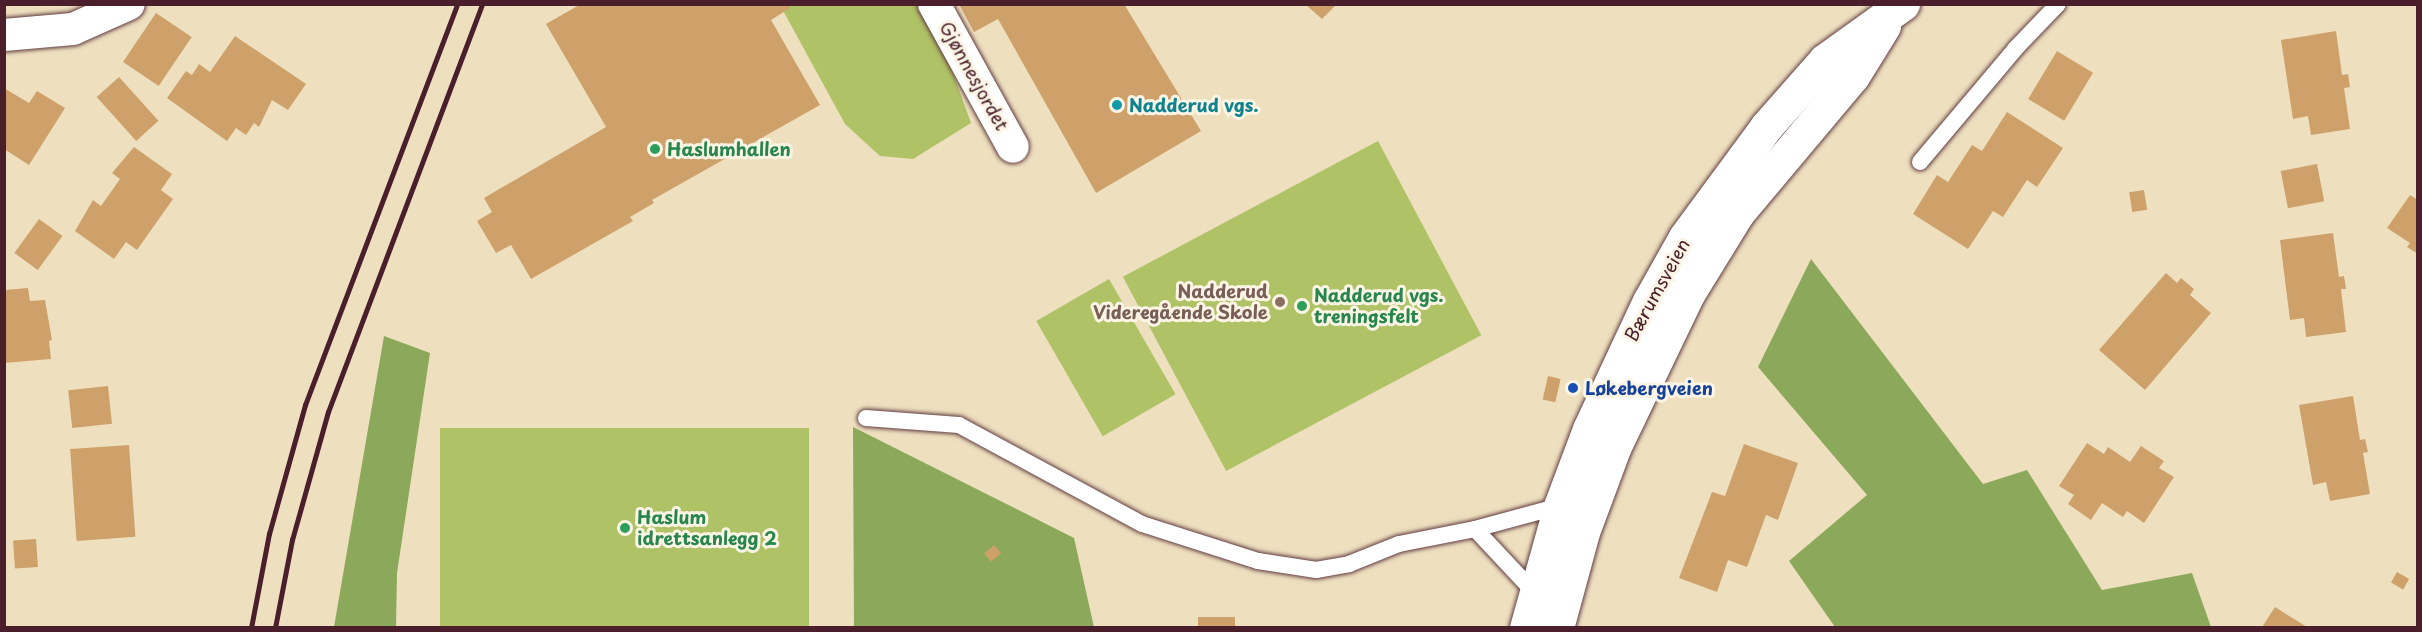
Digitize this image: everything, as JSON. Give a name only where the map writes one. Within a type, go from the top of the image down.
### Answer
[{"type":"main road","name":"Bærumsveien","points":[[1526,627],[1560,506],[1620,358],[1685,237],[1766,127],[1825,60],[1896,11]]},
{"type":"main road","name":"Bærumsveien","points":[[1557,627],[1583,532],[1615,446],[1689,294],[1738,213],[1854,76],[1896,11]]},
{"type":"street","points":[[4,35],[73,29],[129,4]]},
{"type":"street","name":"Gjønnesjordet","points":[[934,4],[1013,147]]},
{"type":"lane","points":[[1920,162],[2015,49],[2058,4]]},
{"type":"lane","points":[[866,418],[959,425],[1142,524],[1258,561],[1316,570],[1349,564],[1399,544],[1475,529],[1560,506]]},
{"type":"lane","points":[[1475,529],[1534,592]]},
{"type":"green space","points":[[780,5],[918,5],[945,51],[971,123],[913,159],[880,156],[845,124]]},
{"type":"green space","name":"Nadderud vgs. treningsfelt","points":[[1378,141],[1481,335],[1226,471],[1123,277]]},
{"type":"green space","points":[[1811,259],[1983,484],[2027,470],[2102,590],[2192,573],[2211,627],[1835,627],[1789,561],[1867,495],[1758,367]]},
{"type":"green space","points":[[1109,279],[1176,394],[1103,436],[1036,321]]},
{"type":"green space","points":[[384,336],[430,353],[397,573],[396,627],[334,627]]},
{"type":"green space","points":[[853,427],[1074,538],[1094,627],[854,627]]},
{"type":"green space","name":"Haslum idrettsanlegg 2","points":[[440,428],[809,428],[809,627],[440,627]]},
{"type":"building","name":"Haslumhallen","points":[[581,4],[788,4],[790,8],[771,20],[820,105],[652,200],[654,203],[630,217],[633,221],[531,279],[511,245],[496,253],[477,221],[492,212],[484,198],[606,127],[546,24]]},
{"type":"building","name":"Nadderud vgs.","points":[[959,4],[1124,4],[1201,131],[1096,193],[998,19],[974,32]]},
{"type":"building","points":[[1305,4],[1337,4],[1322,19]]},
{"type":"building","points":[[156,13],[192,37],[159,86],[123,62]]},
{"type":"building","points":[[2336,31],[2342,75],[2348,74],[2350,87],[2344,88],[2350,129],[2311,135],[2308,116],[2293,119],[2281,40]]},
{"type":"building","points":[[235,36],[306,84],[288,110],[272,100],[259,127],[254,123],[246,135],[236,128],[227,141],[167,98],[186,71],[192,75],[199,64],[210,72]]},
{"type":"building","points":[[2057,51],[2093,73],[2064,121],[2028,99]]},
{"type":"building","points":[[119,77],[158,121],[136,141],[97,97]]},
{"type":"building","points":[[4,88],[29,103],[37,91],[65,108],[29,165],[4,149]]},
{"type":"building","points":[[2007,112],[2063,148],[2037,187],[2027,180],[2003,217],[1993,211],[1968,249],[1913,214],[1937,175],[1948,182],[1972,145],[1982,151]]},
{"type":"building","points":[[134,147],[172,174],[161,190],[173,199],[137,250],[126,242],[114,259],[75,231],[93,200],[101,206],[120,179],[112,173]]},
{"type":"building","points":[[2317,164],[2324,201],[2288,208],[2281,171]]},
{"type":"building","points":[[2144,190],[2147,210],[2132,212],[2129,192]]},
{"type":"building","points":[[2410,195],[2418,200],[2418,254],[2407,247],[2410,243],[2387,228]]},
{"type":"building","points":[[39,219],[62,236],[38,270],[14,253]]},
{"type":"building","points":[[2333,233],[2339,277],[2344,276],[2346,289],[2341,289],[2346,332],[2306,337],[2304,318],[2290,320],[2280,240]]},
{"type":"building","points":[[2166,273],[2177,283],[2181,278],[2194,289],[2190,295],[2211,313],[2145,390],[2099,350]]},
{"type":"building","points":[[28,288],[30,301],[45,300],[52,340],[49,341],[51,359],[4,363],[4,290]]},
{"type":"building","points":[[1548,376],[1561,379],[1555,402],[1543,399]]},
{"type":"building","points":[[108,386],[112,424],[72,428],[68,390]]},
{"type":"building","points":[[2353,396],[2360,440],[2365,439],[2368,452],[2363,453],[2370,494],[2330,501],[2326,482],[2313,485],[2299,405]]},
{"type":"building","points":[[2087,443],[2104,454],[2108,447],[2130,462],[2141,446],[2164,461],[2159,468],[2174,477],[2144,523],[2127,511],[2123,517],[2102,503],[2091,520],[2068,504],[2074,495],[2059,486]]},
{"type":"building","points":[[1744,444],[1798,463],[1778,520],[1766,515],[1747,567],[1728,560],[1717,592],[1679,578],[1712,492],[1725,496]]},
{"type":"building","points":[[129,445],[135,537],[77,541],[70,449]]},
{"type":"building","points":[[36,539],[38,567],[15,569],[13,541]]},
{"type":"building","points":[[994,545],[1001,553],[991,562],[984,554]]},
{"type":"building","points":[[2397,572],[2409,579],[2403,589],[2391,582]]},
{"type":"building","points":[[2275,607],[2307,627],[2262,627]]},
{"type":"building","points":[[1198,617],[1235,617],[1235,627],[1198,627]]},
{"type":"railway","points":[[251,628],[269,534],[305,405],[457,4]]},
{"type":"railway","points":[[275,628],[292,540],[328,412],[482,4]]},
{"type":"place","name":"Nadderud vgs.","points":[[1117,105]]},
{"type":"place","name":"Haslumhallen","points":[[655,149]]},
{"type":"place","name":"Nadderud Videregående Skole","points":[[1280,302]]},
{"type":"place","name":"Nadderud vgs. treningsfelt","points":[[1302,306]]},
{"type":"place","name":"Løkebergveien","points":[[1573,388]]},
{"type":"place","name":"Haslum idrettsanlegg 2","points":[[625,528]]}]
